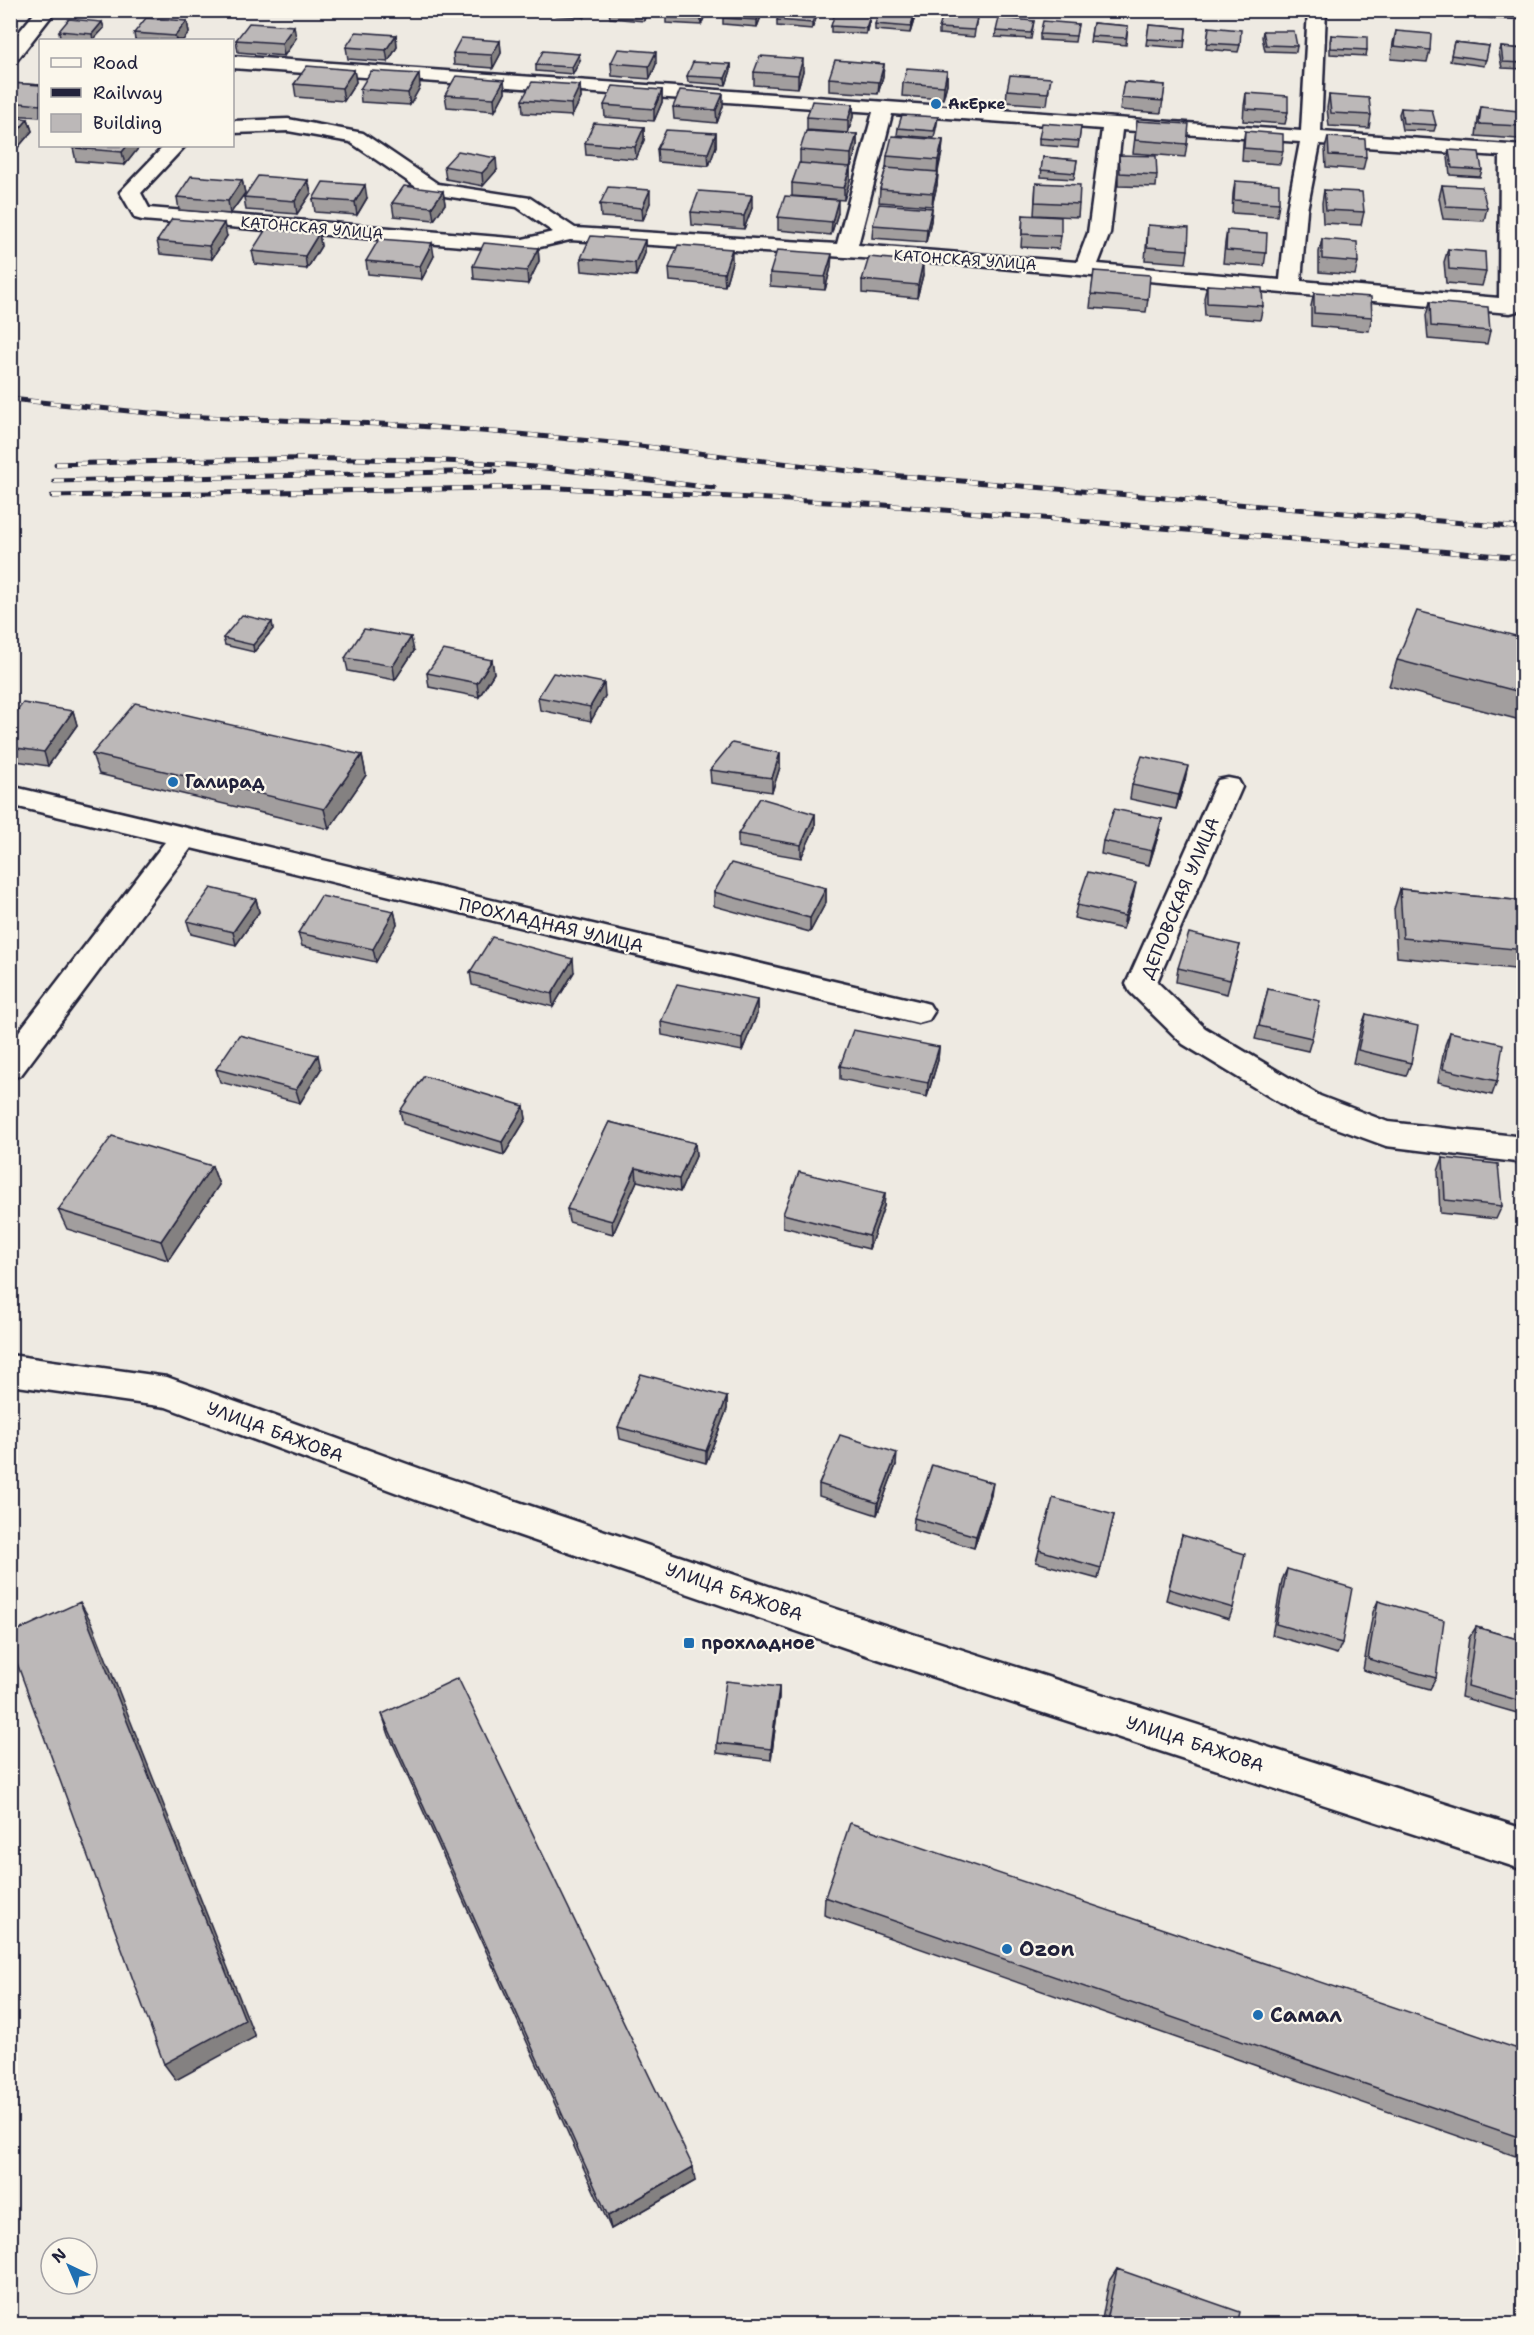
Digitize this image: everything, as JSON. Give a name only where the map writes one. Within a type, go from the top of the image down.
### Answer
[{"type":"main road","points":[[14,52],[47,10]]},
{"type":"main road","points":[[1290,286],[1297,210],[1311,136],[1317,10]]},
{"type":"main road","points":[[1451,10],[1524,13]]},
{"type":"main road","points":[[14,52],[39,49]]},
{"type":"main road","points":[[234,62],[1517,151]]},
{"type":"main road","points":[[846,251],[884,106]]},
{"type":"main road","points":[[1085,269],[1099,233],[1113,123]]},
{"type":"main road","points":[[234,127],[288,125],[356,137],[432,189],[523,202],[570,234]]},
{"type":"main road","name":"КАТОНСКАЯ УЛИЦА","points":[[174,147],[130,192],[142,214],[523,245],[570,234],[846,251],[1517,306],[1517,151]]},
{"type":"main road","name":"ДЕПОВСКАЯ УЛИЦА","points":[[1228,787],[1141,984],[1194,1036],[1309,1105],[1386,1134],[1524,1150]]},
{"type":"main road","name":"ПРОХЛАДНАЯ УЛИЦА","points":[[10,795],[918,1012]]},
{"type":"main road","points":[[10,1067],[184,837]]},
{"type":"main road","name":"УЛИЦА БАЖОВА","points":[[10,1370],[167,1392],[419,1485],[872,1640],[1524,1850]]},
{"type":"building","points":[[610,10],[645,10],[644,14],[609,12]]},
{"type":"building","points":[[669,10],[704,10],[701,19],[666,17]]},
{"type":"building","points":[[726,10],[761,10],[757,20],[723,18]]},
{"type":"building","points":[[781,10],[817,10],[812,23],[777,20]]},
{"type":"building","points":[[879,12],[914,14],[911,27],[875,24]]},
{"type":"building","points":[[835,13],[870,16],[866,28],[831,26]]},
{"type":"building","points":[[943,15],[977,18],[974,30],[939,28]]},
{"type":"building","points":[[146,18],[187,21],[175,36],[134,33]]},
{"type":"building","points":[[999,18],[1034,21],[1031,33],[996,31]]},
{"type":"building","points":[[69,19],[102,22],[92,34],[59,31]]},
{"type":"building","points":[[1043,21],[1078,24],[1076,36],[1040,34]]},
{"type":"building","points":[[249,23],[294,26],[282,43],[236,40]]},
{"type":"building","points":[[1093,23],[1128,26],[1126,38],[1091,36]]},
{"type":"building","points":[[1149,25],[1186,28],[1185,41],[1147,39]]},
{"type":"building","points":[[1209,27],[1241,30],[1240,45],[1207,43]]},
{"type":"building","points":[[1263,31],[1294,31],[1297,46],[1266,45]]},
{"type":"building","points":[[1396,31],[1431,34],[1430,50],[1394,46]]},
{"type":"building","points":[[356,32],[396,35],[386,50],[346,47]]},
{"type":"building","points":[[1331,35],[1367,37],[1367,50],[1331,48]]},
{"type":"building","points":[[461,38],[500,41],[492,55],[453,53]]},
{"type":"building","points":[[1454,42],[1489,46],[1486,60],[1451,55]]},
{"type":"building","points":[[1501,47],[1524,49],[1524,63],[1503,62]]},
{"type":"building","points":[[618,49],[656,52],[649,66],[611,63]]},
{"type":"building","points":[[543,51],[579,54],[572,67],[536,65]]},
{"type":"building","points":[[760,56],[803,59],[798,75],[754,72]]},
{"type":"building","points":[[835,60],[884,64],[879,82],[829,78]]},
{"type":"building","points":[[693,62],[731,64],[725,78],[687,76]]},
{"type":"building","points":[[307,66],[354,70],[342,88],[294,84]]},
{"type":"building","points":[[907,68],[947,71],[944,86],[903,83]]},
{"type":"building","points":[[371,71],[419,74],[408,93],[360,89]]},
{"type":"building","points":[[1010,75],[1051,78],[1048,93],[1007,90]]},
{"type":"building","points":[[456,76],[504,80],[494,98],[445,95]]},
{"type":"building","points":[[532,82],[580,85],[571,104],[522,100]]},
{"type":"building","points":[[1124,82],[1165,85],[1163,101],[1121,98]]},
{"type":"building","points":[[10,83],[39,85],[39,105],[10,102]]},
{"type":"building","points":[[613,86],[662,90],[654,109],[604,105]]},
{"type":"building","points":[[680,90],[723,94],[716,110],[673,107]]},
{"type":"building","points":[[1246,93],[1288,96],[1288,112],[1246,109]]},
{"type":"building","points":[[1329,95],[1369,98],[1371,115],[1331,113]]},
{"type":"building","points":[[812,101],[853,104],[848,120],[807,117]]},
{"type":"building","points":[[1481,107],[1518,111],[1521,126],[1479,124]]},
{"type":"building","points":[[1401,108],[1432,110],[1436,125],[1403,123]]},
{"type":"building","points":[[902,115],[938,117],[934,131],[898,128]]},
{"type":"building","points":[[10,117],[28,119],[12,138],[10,138]]},
{"type":"building","points":[[1137,121],[1189,124],[1187,144],[1135,140]]},
{"type":"building","points":[[594,123],[644,127],[635,147],[585,143]]},
{"type":"building","points":[[1042,123],[1081,126],[1079,141],[1039,138]]},
{"type":"building","points":[[666,130],[716,133],[708,153],[657,149]]},
{"type":"building","points":[[806,131],[857,134],[851,154],[800,150]]},
{"type":"building","points":[[1245,131],[1283,134],[1283,151],[1244,148]]},
{"type":"building","points":[[892,136],[943,140],[938,160],[887,156]]},
{"type":"building","points":[[1328,137],[1365,139],[1366,157],[1329,155]]},
{"type":"building","points":[[74,147],[126,147],[122,152]]},
{"type":"building","points":[[1449,150],[1479,152],[1482,170],[1452,168]]},
{"type":"building","points":[[458,151],[496,158],[482,173],[444,166]]},
{"type":"building","points":[[1119,155],[1156,156],[1157,175],[1120,173]]},
{"type":"building","points":[[1043,157],[1077,160],[1075,173],[1041,170]]},
{"type":"building","points":[[799,163],[850,167],[844,188],[792,183]]},
{"type":"building","points":[[886,168],[938,172],[933,193],[880,189]]},
{"type":"building","points":[[191,176],[242,180],[228,201],[177,197]]},
{"type":"building","points":[[258,176],[308,180],[295,201],[244,197]]},
{"type":"building","points":[[1235,181],[1279,184],[1279,203],[1234,200]]},
{"type":"building","points":[[323,182],[365,185],[355,202],[313,199]]},
{"type":"building","points":[[1036,183],[1080,185],[1079,204],[1035,202]]},
{"type":"building","points":[[1442,185],[1482,187],[1487,208],[1446,206]]},
{"type":"building","points":[[404,186],[443,191],[432,207],[392,203]]},
{"type":"building","points":[[608,187],[650,190],[642,208],[600,204]]},
{"type":"building","points":[[1324,190],[1362,192],[1364,212],[1326,210]]},
{"type":"building","points":[[699,191],[752,195],[744,216],[691,212]]},
{"type":"building","points":[[785,196],[838,200],[832,222],[778,217]]},
{"type":"building","points":[[879,204],[932,208],[927,229],[873,225]]},
{"type":"building","points":[[1023,215],[1061,217],[1061,236],[1022,234]]},
{"type":"building","points":[[172,219],[224,223],[209,246],[157,241]]},
{"type":"building","points":[[1148,225],[1189,228],[1188,250],[1147,247]]},
{"type":"building","points":[[266,229],[319,233],[305,256],[252,251]]},
{"type":"building","points":[[1227,230],[1267,233],[1266,253],[1226,250]]},
{"type":"building","points":[[591,236],[645,240],[635,263],[581,258]]},
{"type":"building","points":[[379,239],[432,243],[420,266],[366,261]]},
{"type":"building","points":[[1322,239],[1357,242],[1358,262],[1322,259]]},
{"type":"building","points":[[484,243],[538,248],[527,271],[473,266]]},
{"type":"building","points":[[678,245],[732,249],[724,273],[669,268]]},
{"type":"building","points":[[1448,249],[1485,252],[1486,272],[1449,269]]},
{"type":"building","points":[[777,250],[832,254],[825,277],[770,273]]},
{"type":"building","points":[[869,257],[923,262],[918,285],[862,280]]},
{"type":"building","points":[[1094,271],[1150,275],[1148,299],[1091,294]]},
{"type":"building","points":[[1207,285],[1262,288],[1263,306],[1207,303]]},
{"type":"building","points":[[1314,293],[1371,297],[1372,317],[1314,313]]},
{"type":"building","points":[[1430,302],[1488,307],[1490,331],[1431,326]]},
{"type":"building","points":[[1417,611],[1524,638],[1524,693],[1397,660]]},
{"type":"building","points":[[242,615],[272,622],[253,645],[223,638]]},
{"type":"building","points":[[364,629],[411,637],[393,666],[345,658]]},
{"type":"building","points":[[443,650],[492,660],[477,683],[427,673]]},
{"type":"building","points":[[553,673],[604,683],[590,707],[538,697]]},
{"type":"building","points":[[23,703],[73,711],[44,752],[10,747],[10,720]]},
{"type":"building","points":[[135,703],[362,755],[324,809],[92,754]]},
{"type":"building","points":[[732,743],[780,753],[772,778],[710,770]]},
{"type":"building","points":[[1142,756],[1188,766],[1179,795],[1132,785]]},
{"type":"building","points":[[760,798],[815,814],[801,845],[738,834]]},
{"type":"building","points":[[1114,809],[1162,819],[1152,851],[1103,841]]},
{"type":"building","points":[[731,863],[826,888],[810,918],[714,892]]},
{"type":"building","points":[[1088,872],[1136,883],[1125,916],[1077,905]]},
{"type":"building","points":[[211,888],[256,899],[233,932],[187,921]]},
{"type":"building","points":[[1400,889],[1524,901],[1524,950],[1403,938]]},
{"type":"building","points":[[321,896],[394,911],[373,949],[298,933]]},
{"type":"building","points":[[1189,933],[1240,945],[1230,980],[1178,968]]},
{"type":"building","points":[[492,937],[573,959],[552,994],[470,972]]},
{"type":"building","points":[[677,984],[757,1000],[742,1038],[661,1022]]},
{"type":"building","points":[[1268,989],[1320,1001],[1312,1038],[1259,1026]]},
{"type":"building","points":[[1366,1014],[1418,1026],[1411,1063],[1358,1050]]},
{"type":"building","points":[[853,1030],[939,1047],[928,1083],[840,1066]]},
{"type":"building","points":[[1450,1032],[1503,1044],[1497,1081],[1443,1069]]},
{"type":"building","points":[[239,1035],[318,1055],[296,1090],[216,1069]]},
{"type":"building","points":[[424,1076],[524,1106],[502,1142],[400,1111]]},
{"type":"building","points":[[609,1122],[695,1143],[679,1179],[636,1168],[612,1221],[567,1209]]},
{"type":"building","points":[[112,1136],[212,1166],[161,1241],[58,1210]]},
{"type":"building","points":[[1443,1158],[1498,1164],[1502,1206],[1445,1200]]},
{"type":"building","points":[[799,1172],[885,1193],[869,1236],[783,1214]]},
{"type":"building","points":[[641,1374],[727,1397],[706,1451],[618,1427]]},
{"type":"building","points":[[840,1435],[897,1453],[878,1503],[819,1484]]},
{"type":"building","points":[[932,1465],[993,1483],[976,1536],[914,1518]]},
{"type":"building","points":[[1053,1498],[1114,1515],[1101,1568],[1039,1550]]},
{"type":"building","points":[[1182,1535],[1245,1554],[1233,1608],[1169,1589]]},
{"type":"building","points":[[1287,1569],[1352,1588],[1342,1643],[1276,1624]]},
{"type":"building","points":[[1378,1601],[1444,1620],[1436,1678],[1368,1659]]},
{"type":"building","points":[[80,1602],[245,2020],[164,2064],[10,1644],[10,1634]]},
{"type":"building","points":[[1476,1627],[1524,1641],[1524,1702],[1468,1686]]},
{"type":"building","points":[[458,1678],[693,2167],[608,2216],[382,1714]]},
{"type":"building","points":[[726,1681],[779,1687],[771,1749],[717,1743]]},
{"type":"building","points":[[850,1823],[1524,2051],[1524,2139],[825,1897]]},
{"type":"building","points":[[1117,2269],[1240,2312],[1237,2325],[1105,2325]]},
{"type":"railway","points":[[10,399],[179,416],[405,425],[507,433],[623,444],[865,473],[1524,528]]},
{"type":"railway","points":[[56,464],[260,459],[414,460],[528,466],[714,488]]},
{"type":"railway","points":[[54,481],[495,471]]},
{"type":"railway","points":[[52,496],[541,487],[884,505],[1524,558]]},
{"type":"place","name":"АкЕрке","points":[[936,104]]},
{"type":"place","name":"Галирад","points":[[173,782]]},
{"type":"place","name":"прохладное","points":[[689,1643]]},
{"type":"place","name":"Ozon","points":[[1007,1949]]},
{"type":"place","name":"Самал","points":[[1258,2015]]}]
